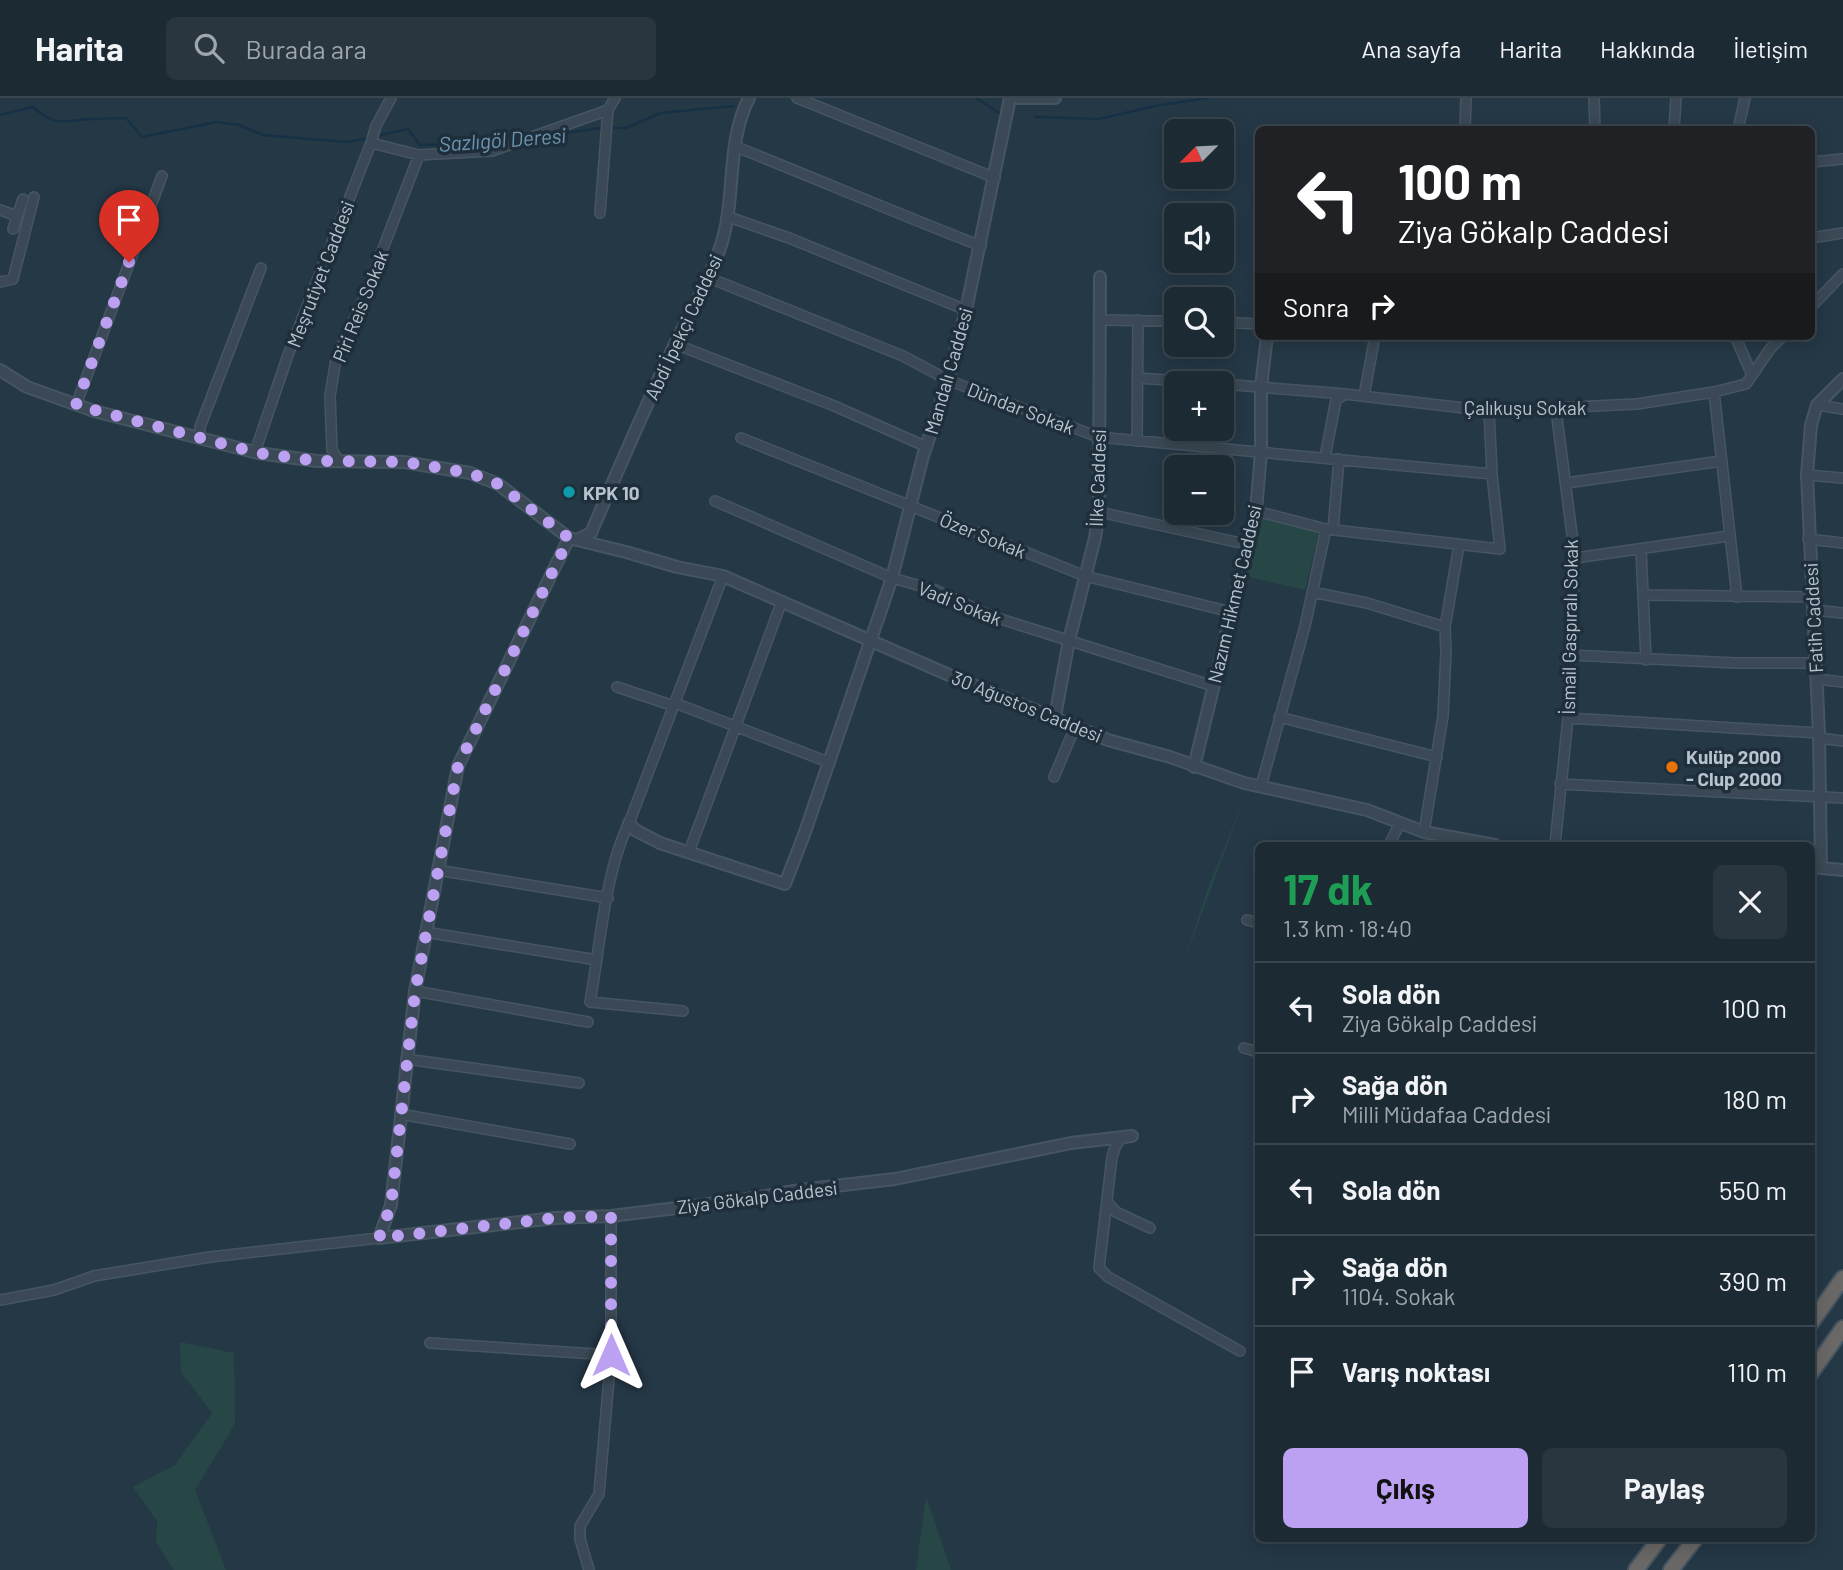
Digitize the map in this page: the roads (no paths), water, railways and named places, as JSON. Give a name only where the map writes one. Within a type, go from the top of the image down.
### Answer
[{"type":"highway","points":[[1815,1317],[1843,1278]]},
{"type":"highway","points":[[1815,1367],[1843,1328]]},
{"type":"highway","points":[[1636,1570],[1657,1542]]},
{"type":"highway","points":[[1671,1570],[1693,1542]]},
{"type":"street","name":"Meşrutiyet Caddesi","points":[[258,453],[257,446],[288,355],[376,126],[391,98]]},
{"type":"street","points":[[600,212],[608,110],[615,98]]},
{"type":"street","name":"Abdi İpekçi Caddesi","points":[[379,1238],[391,1205],[415,992],[436,870],[458,766],[573,539],[591,533],[720,250],[730,217],[734,146],[742,111],[749,98]]},
{"type":"street","points":[[797,98],[995,178]]},
{"type":"street","name":"Mandalı Caddesi","points":[[690,852],[785,884],[892,578],[966,310],[1010,98]]},
{"type":"street","points":[[1018,98],[1055,98]]},
{"type":"street","points":[[1465,126],[1466,98]]},
{"type":"street","points":[[1594,98],[1595,126]]},
{"type":"street","points":[[1674,126],[1676,98]]},
{"type":"street","points":[[1739,126],[1745,98]]},
{"type":"street","points":[[371,143],[419,155],[492,151],[608,110]]},
{"type":"street","points":[[734,146],[981,246]]},
{"type":"street","name":"Piri Reis Sokak","points":[[338,461],[332,450],[330,396],[336,359],[364,298],[419,155]]},
{"type":"street","points":[[1815,162],[1843,159]]},
{"type":"street","points":[[76,405],[162,176]]},
{"type":"street","points":[[0,282],[13,279],[34,197]]},
{"type":"street","points":[[13,229],[23,199]]},
{"type":"street","points":[[0,210],[17,216]]},
{"type":"street","points":[[730,217],[966,310]]},
{"type":"street","points":[[1815,237],[1843,233]]},
{"type":"street","points":[[200,438],[200,427],[261,268]]},
{"type":"street","points":[[1815,303],[1843,274]]},
{"type":"street","name":"Dündar Sokak","points":[[708,277],[903,356],[948,380],[1098,437],[1492,474]]},
{"type":"street","name":"İlke Caddesi","points":[[1055,717],[1069,640],[1099,512],[1100,277]]},
{"type":"street","points":[[1100,320],[1164,321]]},
{"type":"street","points":[[1138,320],[1138,441]]},
{"type":"street","points":[[1234,323],[1255,324]]},
{"type":"street","name":"Nazım Hikmet Caddesi","points":[[1194,767],[1255,511],[1261,452],[1261,387],[1267,340]]},
{"type":"street","points":[[1364,397],[1374,340]]},
{"type":"street","points":[[1737,340],[1752,375]]},
{"type":"street","points":[[1752,375],[1779,340]]},
{"type":"street","points":[[675,344],[832,405],[927,447]]},
{"type":"street","points":[[0,370],[27,387],[76,405],[258,453],[317,461],[404,462],[470,473],[498,484],[573,539]]},
{"type":"street","name":"Çalıkuşu Sokak","points":[[1234,385],[1345,394],[1489,411],[1556,410],[1637,404],[1714,393],[1746,384],[1752,375]]},
{"type":"street","points":[[1138,378],[1164,380]]},
{"type":"street","points":[[1817,405],[1843,379]]},
{"type":"street","points":[[1714,393],[1737,597]]},
{"type":"street","points":[[1325,457],[1336,400],[1345,394]]},
{"type":"street","points":[[1817,405],[1843,410]]},
{"type":"street","name":"Fatih Caddesi","points":[[1816,868],[1819,735],[1807,475],[1811,425],[1817,405]]},
{"type":"street","name":"İsmail Gaspıralı Sokak","points":[[1555,842],[1568,718],[1575,558],[1556,410]]},
{"type":"street","points":[[1255,511],[1329,530],[1500,549],[1489,411]]},
{"type":"street","name":"Özer Sokak","points":[[741,438],[1085,576],[1231,612]]},
{"type":"street","points":[[1261,786],[1329,530],[1339,459]]},
{"type":"street","points":[[1566,483],[1722,461]]},
{"type":"street","points":[[1807,475],[1843,478]]},
{"type":"street","name":"Vadi Sokak","points":[[715,501],[892,578],[935,590],[991,616],[1213,686]]},
{"type":"street","points":[[1099,512],[1236,542],[1248,542]]},
{"type":"street","points":[[1575,558],[1729,536]]},
{"type":"street","name":"30 Ağustos Caddesi","points":[[573,539],[677,567],[723,576],[948,675],[1075,727],[1244,783],[1367,810],[1424,832],[1472,842]]},
{"type":"street","points":[[1808,540],[1843,543]]},
{"type":"street","points":[[1424,832],[1443,716],[1445,628],[1460,545]]},
{"type":"street","points":[[1641,550],[1646,660]]},
{"type":"street","points":[[683,1011],[590,1002],[620,842],[723,576]]},
{"type":"street","points":[[1312,592],[1367,603],[1445,628]]},
{"type":"street","points":[[1643,594],[1813,597]]},
{"type":"street","points":[[629,822],[635,830],[660,843],[690,852],[782,601]]},
{"type":"street","points":[[1814,610],[1843,613]]},
{"type":"street","points":[[1571,655],[1646,660],[1816,663]]},
{"type":"street","points":[[1816,679],[1843,682]]},
{"type":"street","points":[[617,687],[735,725],[828,762]]},
{"type":"street","points":[[1279,717],[1437,757]]},
{"type":"street","points":[[1568,718],[1819,735],[1843,741]]},
{"type":"street","points":[[1054,777],[1075,727]]},
{"type":"street","points":[[1560,784],[1843,797]]},
{"type":"street","points":[[1391,842],[1401,823]]},
{"type":"street","points":[[1816,868],[1843,870]]},
{"type":"street","points":[[436,870],[608,898]]},
{"type":"street","points":[[1247,920],[1255,922]]},
{"type":"street","points":[[425,933],[597,960]]},
{"type":"street","points":[[415,992],[588,1022]]},
{"type":"street","points":[[1244,1048],[1255,1051]]},
{"type":"street","points":[[406,1059],[579,1083]]},
{"type":"street","points":[[400,1114],[570,1144]]},
{"type":"street","points":[[1127,1137],[1116,1144],[1112,1157],[1099,1268],[1104,1274],[1240,1351]]},
{"type":"street","name":"Ziya Gökalp Caddesi","points":[[379,1238],[555,1218],[611,1216],[887,1180],[1071,1143],[1127,1137]]},
{"type":"street","points":[[1108,1203],[1116,1212],[1150,1228]]},
{"type":"street","points":[[589,1570],[580,1539],[580,1526],[599,1494],[611,1355],[611,1216]]},
{"type":"street","points":[[0,1300],[54,1290],[94,1276],[210,1257],[379,1238]]},
{"type":"street","points":[[430,1343],[611,1355]]},
{"type":"waterway","points":[[976,98],[999,113]]},
{"type":"waterway","points":[[1035,117],[1099,119],[1155,106],[1208,98]]},
{"type":"waterway","name":"Sazlıgöl Deresi","points":[[549,135],[602,128],[626,128],[661,113],[734,106]]},
{"type":"waterway","name":"Sazlıgöl Deresi","points":[[0,115],[33,107],[50,119],[60,121],[126,118],[142,137],[217,122],[239,125],[263,135],[348,142],[369,138]]},
{"type":"waterway","name":"Sazlıgöl Deresi","points":[[376,136],[408,129],[420,145],[472,144],[514,139]]},
{"type":"place","name":"KPK 10","points":[[569,492]]},
{"type":"place","name":"Kulüp 2000 - Clup 2000","points":[[1672,767]]}]
